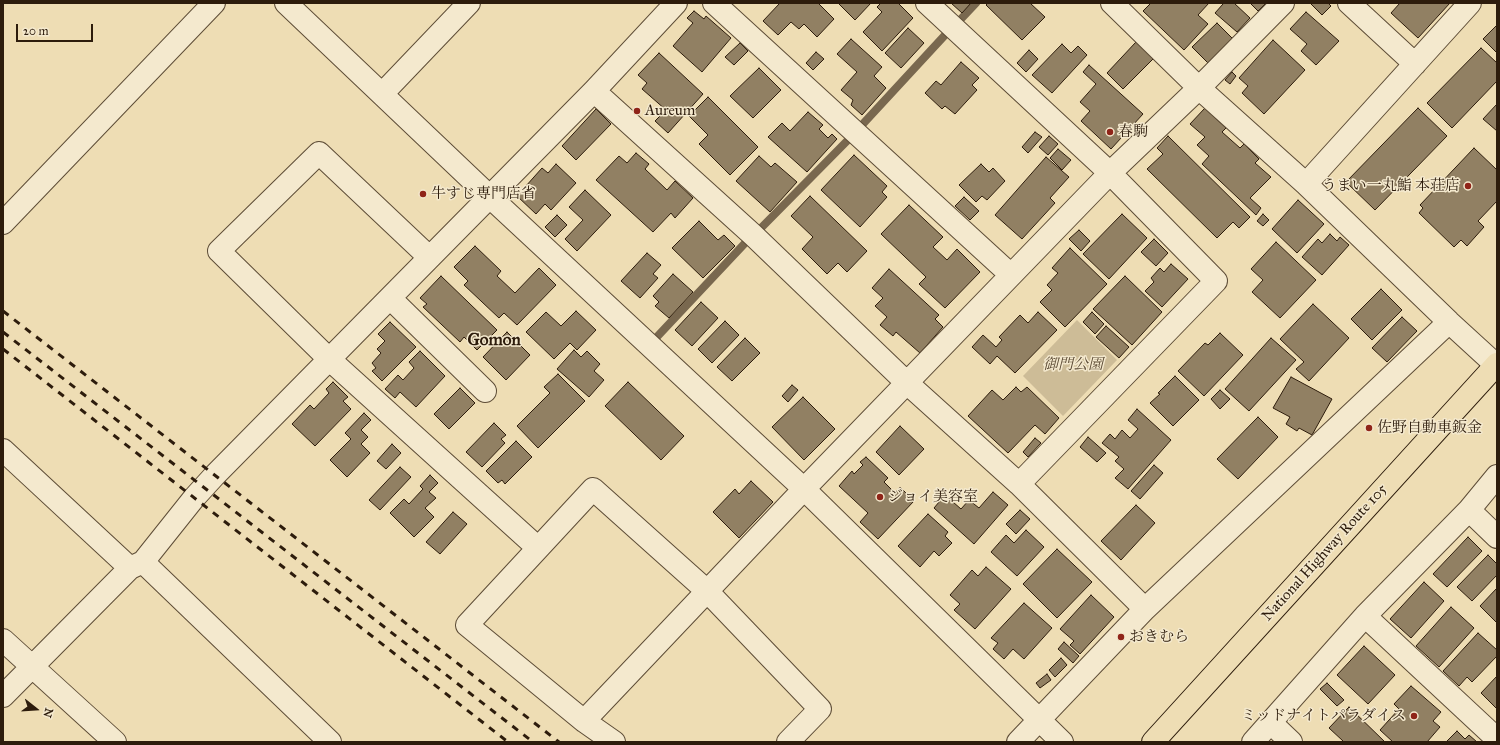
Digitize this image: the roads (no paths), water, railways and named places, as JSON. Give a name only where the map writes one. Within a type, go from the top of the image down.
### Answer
[{"type":"highway","name":"National Highway Route 105","points":[[1153,742],[1497,365]]},
{"type":"street","points":[[3,223],[214,3]]},
{"type":"street","points":[[286,3],[489,196],[804,489],[1062,742]]},
{"type":"street","points":[[382,94],[469,3]]},
{"type":"street","points":[[3,696],[136,565],[214,475],[594,91],[676,3]]},
{"type":"street","points":[[714,3],[1011,276]]},
{"type":"street","points":[[927,3],[1110,173],[1216,281],[1019,484]]},
{"type":"street","points":[[1112,3],[1200,88],[1306,184],[1449,322],[1497,365]]},
{"type":"street","points":[[584,720],[804,489],[1110,173],[1200,88],[1283,3]]},
{"type":"street","points":[[1349,3],[1415,64]]},
{"type":"street","points":[[1306,184],[1470,3]]},
{"type":"street","points":[[594,91],[753,235],[907,383],[1019,484],[1145,609]]},
{"type":"street","points":[[429,257],[319,153],[219,251],[329,358],[538,548]]},
{"type":"street","points":[[390,298],[485,391]]},
{"type":"street","points":[[1018,742],[1041,720],[1145,609],[1449,322]]},
{"type":"street","points":[[3,450],[136,565],[330,742]]},
{"type":"street","points":[[1252,742],[1365,616],[1468,510],[1497,476]]},
{"type":"street","points":[[614,742],[584,720],[467,625],[593,488],[707,591],[820,709],[788,742]]},
{"type":"street","points":[[1468,510],[1497,537]]},
{"type":"street","points":[[1365,616],[1497,739]]},
{"type":"street","points":[[3,640],[115,742]]},
{"type":"street","points":[[1270,722],[1291,742]]},
{"type":"waterway","points":[[960,20],[976,3]]},
{"type":"waterway","points":[[861,126],[946,34]]},
{"type":"waterway","points":[[761,228],[847,141]]},
{"type":"waterway","points":[[654,340],[747,241]]},
{"type":"railway","points":[[3,311],[559,742]]},
{"type":"railway","points":[[3,332],[533,742]]},
{"type":"railway","points":[[3,349],[508,742]]},
{"type":"place","name":"Aureum","points":[[637,111]]},
{"type":"place","name":"春駒","points":[[1110,132]]},
{"type":"place","name":"うまい一丸鮨 本荘店","points":[[1468,186]]},
{"type":"place","name":"牛すじ専門店省","points":[[423,194]]},
{"type":"place","name":"佐野自動車鈑金","points":[[1369,428]]},
{"type":"place","name":"ジョイ美容室","points":[[880,497]]},
{"type":"place","name":"おきむら","points":[[1121,637]]},
{"type":"place","name":"ミッドナイトパラダイス","points":[[1414,716]]},
{"type":"district","name":"Gomon","points":[[494,341]]},
{"type":"park label","name":"御門公園","points":[[1073,365]]}]
